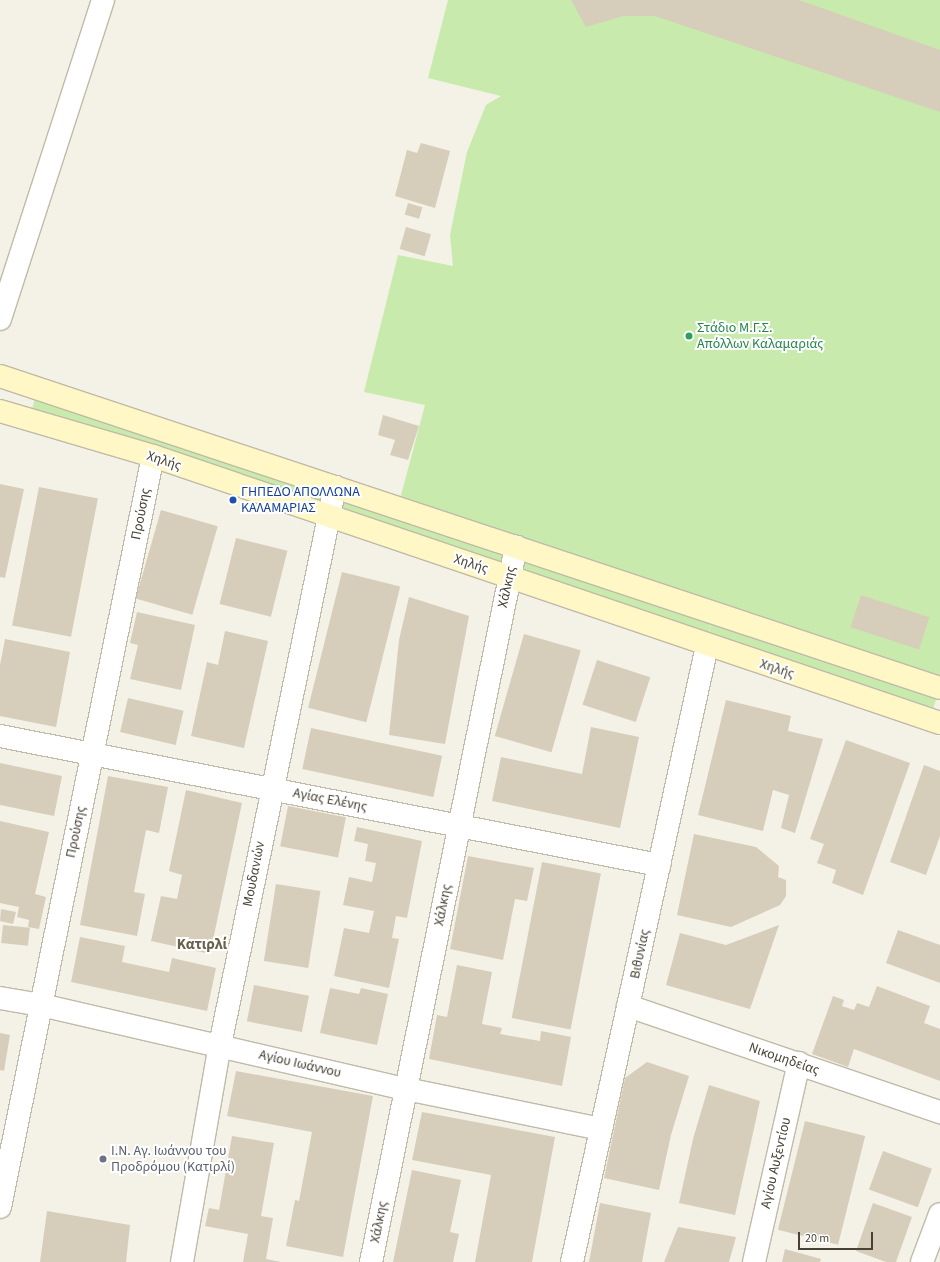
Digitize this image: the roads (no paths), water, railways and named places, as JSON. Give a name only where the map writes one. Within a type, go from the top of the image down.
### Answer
[{"type":"main road","name":"Χηλής","points":[[0,376],[940,688]]},
{"type":"main road","name":"Χηλής","points":[[0,411],[153,456],[509,576],[707,646],[940,723]]},
{"type":"street","points":[[0,319],[104,0]]},
{"type":"street","name":"Προύσης","points":[[0,1207],[153,456]]},
{"type":"street","name":"Μουδανιών","points":[[182,1262],[220,1045],[271,789],[335,487]]},
{"type":"street","name":"Χάλκης","points":[[371,1262],[516,547]]},
{"type":"street","name":"Βιθυνίας","points":[[572,1262],[707,646]]},
{"type":"street","name":"Αγίας Ελένης","points":[[0,736],[659,865]]},
{"type":"street","name":"Αγίου Ιωάννου","points":[[0,998],[41,1005],[220,1045],[406,1089],[601,1129]]},
{"type":"street","name":"Νικομηδείας","points":[[628,1006],[940,1112]]},
{"type":"street","name":"Αγίου Αυξεντίου","points":[[754,1262],[798,1063]]},
{"type":"street","points":[[922,1262],[940,1214]]},
{"type":"place","name":"Στάδιο Μ.Γ.Σ. Απόλλων Καλαμαριάς","points":[[689,336]]},
{"type":"place","name":"ΓΗΠΕΔΟ ΑΠΟΛΛΩΝΑ ΚΑΛΑΜΑΡΙΑΣ","points":[[233,500]]},
{"type":"place","name":"Ι.Ν. Αγ. Ιωάννου του Προδρόμου (Κατιρλί)","points":[[103,1159]]},
{"type":"district","name":"Κατιρλί","points":[[202,945]]}]
